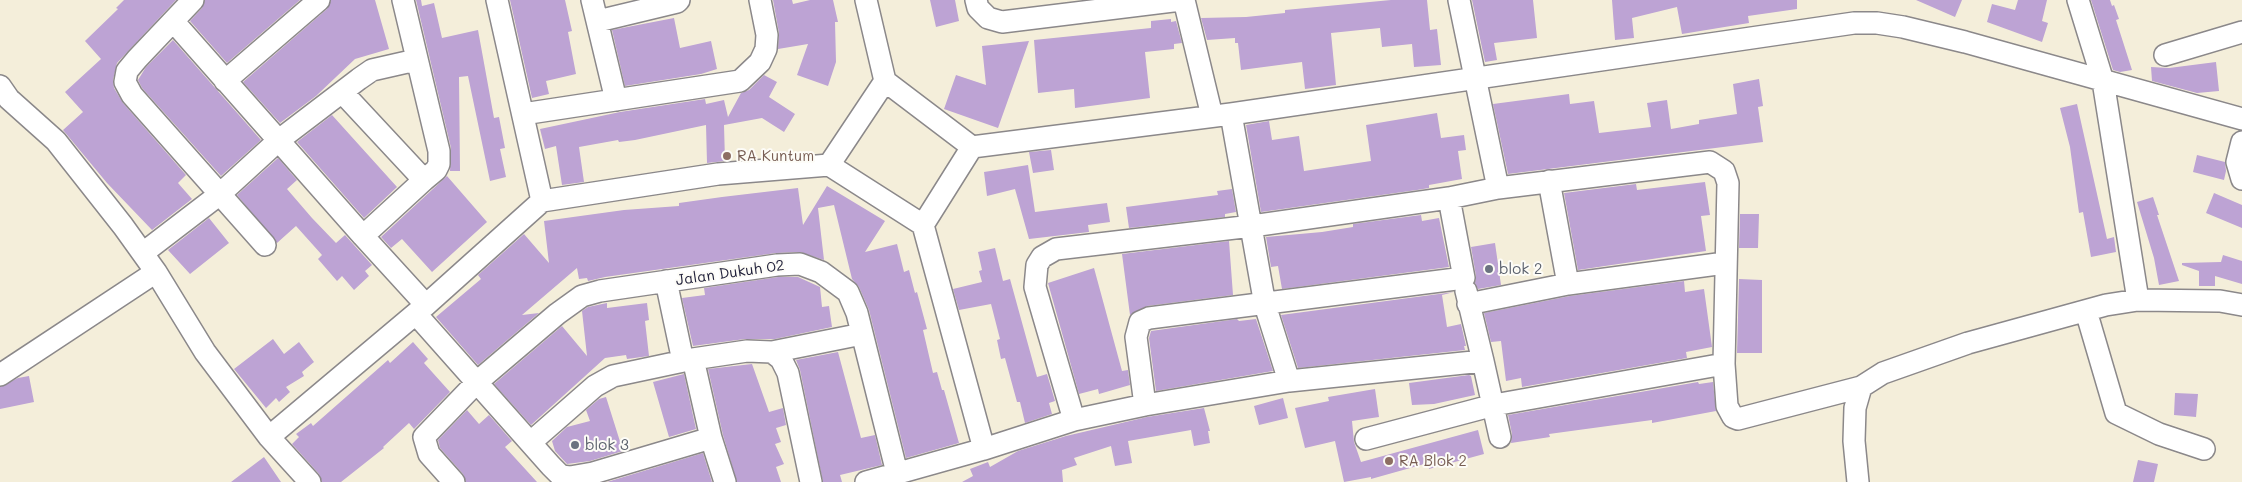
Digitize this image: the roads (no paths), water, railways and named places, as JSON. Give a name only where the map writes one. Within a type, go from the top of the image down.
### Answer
[{"type":"street","points":[[194,0],[137,59],[127,72],[125,82],[132,95],[265,245]]},
{"type":"street","points":[[225,81],[307,8],[319,0]]},
{"type":"street","points":[[363,236],[436,170],[439,164],[439,151],[403,0]]},
{"type":"street","points":[[497,0],[542,201]]},
{"type":"street","points":[[592,0],[616,100]]},
{"type":"street","points":[[598,21],[680,0]]},
{"type":"street","points":[[523,114],[740,81],[760,62],[766,49],[767,35],[760,0]]},
{"type":"street","points":[[866,0],[885,81],[972,148],[1222,115],[1854,23],[1877,22],[1965,42],[2103,82],[2242,119]]},
{"type":"street","points":[[976,0],[978,8],[988,18],[1002,22],[1083,6],[1183,0],[1222,115],[1252,226],[1265,305],[1289,381]]},
{"type":"street","points":[[1459,0],[1498,188]]},
{"type":"street","points":[[2078,0],[2103,82],[2138,300]]},
{"type":"street","points":[[173,21],[363,236],[478,382],[560,476],[570,477],[593,473],[711,438]]},
{"type":"street","points":[[2165,55],[2242,32]]},
{"type":"street","points":[[143,253],[220,194],[279,140],[372,70],[416,60]]},
{"type":"street","points":[[829,165],[885,81]]},
{"type":"street","points":[[0,86],[9,99],[56,141],[143,253],[205,352],[269,438],[310,482]]},
{"type":"street","points":[[342,92],[424,180]]},
{"type":"street","points":[[2242,142],[2237,162],[2242,179]]},
{"type":"street","points":[[923,225],[972,148]]},
{"type":"street","points":[[1074,420],[1035,287],[1036,265],[1042,257],[1056,249],[1252,226],[1449,198],[1498,188],[1710,162],[1717,164],[1724,171],[1728,183],[1724,364],[1729,412],[1738,419],[1861,387],[1883,373],[1968,343],[2086,311],[2138,300],[2220,301],[2242,305]]},
{"type":"street","points":[[269,438],[421,310],[542,201],[718,174],[829,165],[923,225],[984,449]]},
{"type":"street","points":[[1549,181],[1568,284]]},
{"type":"street","points":[[1449,198],[1468,304],[1484,361],[1500,437]]},
{"type":"street","points":[[1468,304],[1568,284],[1725,263]]},
{"type":"street","name":"Jalan Dukuh 02","points":[[454,482],[429,454],[424,437],[478,382],[557,314],[582,296],[600,291],[666,281],[777,265],[800,264],[821,272],[848,292],[862,334],[897,473]]},
{"type":"street","points":[[0,375],[156,272]]},
{"type":"street","points":[[1145,405],[1136,337],[1140,322],[1149,318],[1265,305],[1464,278]]},
{"type":"street","points":[[666,281],[725,482]]},
{"type":"street","points":[[2086,311],[2116,413],[2159,434],[2204,449]]},
{"type":"street","points":[[531,442],[595,386],[613,376],[688,360],[747,351],[772,352],[862,334]]},
{"type":"street","points":[[772,352],[781,359],[788,373],[812,482]]},
{"type":"street","points":[[866,482],[984,449],[1074,420],[1145,405],[1289,381],[1484,361]]},
{"type":"street","points":[[1366,439],[1494,405],[1724,364]]},
{"type":"street","points":[[1858,482],[1854,442],[1855,408],[1861,387]]},
{"type":"place","name":"RA Kuntum","points":[[727,156]]},
{"type":"place","name":"blok 2","points":[[1489,269]]},
{"type":"place","name":"blok 3","points":[[575,445]]},
{"type":"place","name":"RA Blok 2","points":[[1389,461]]}]
